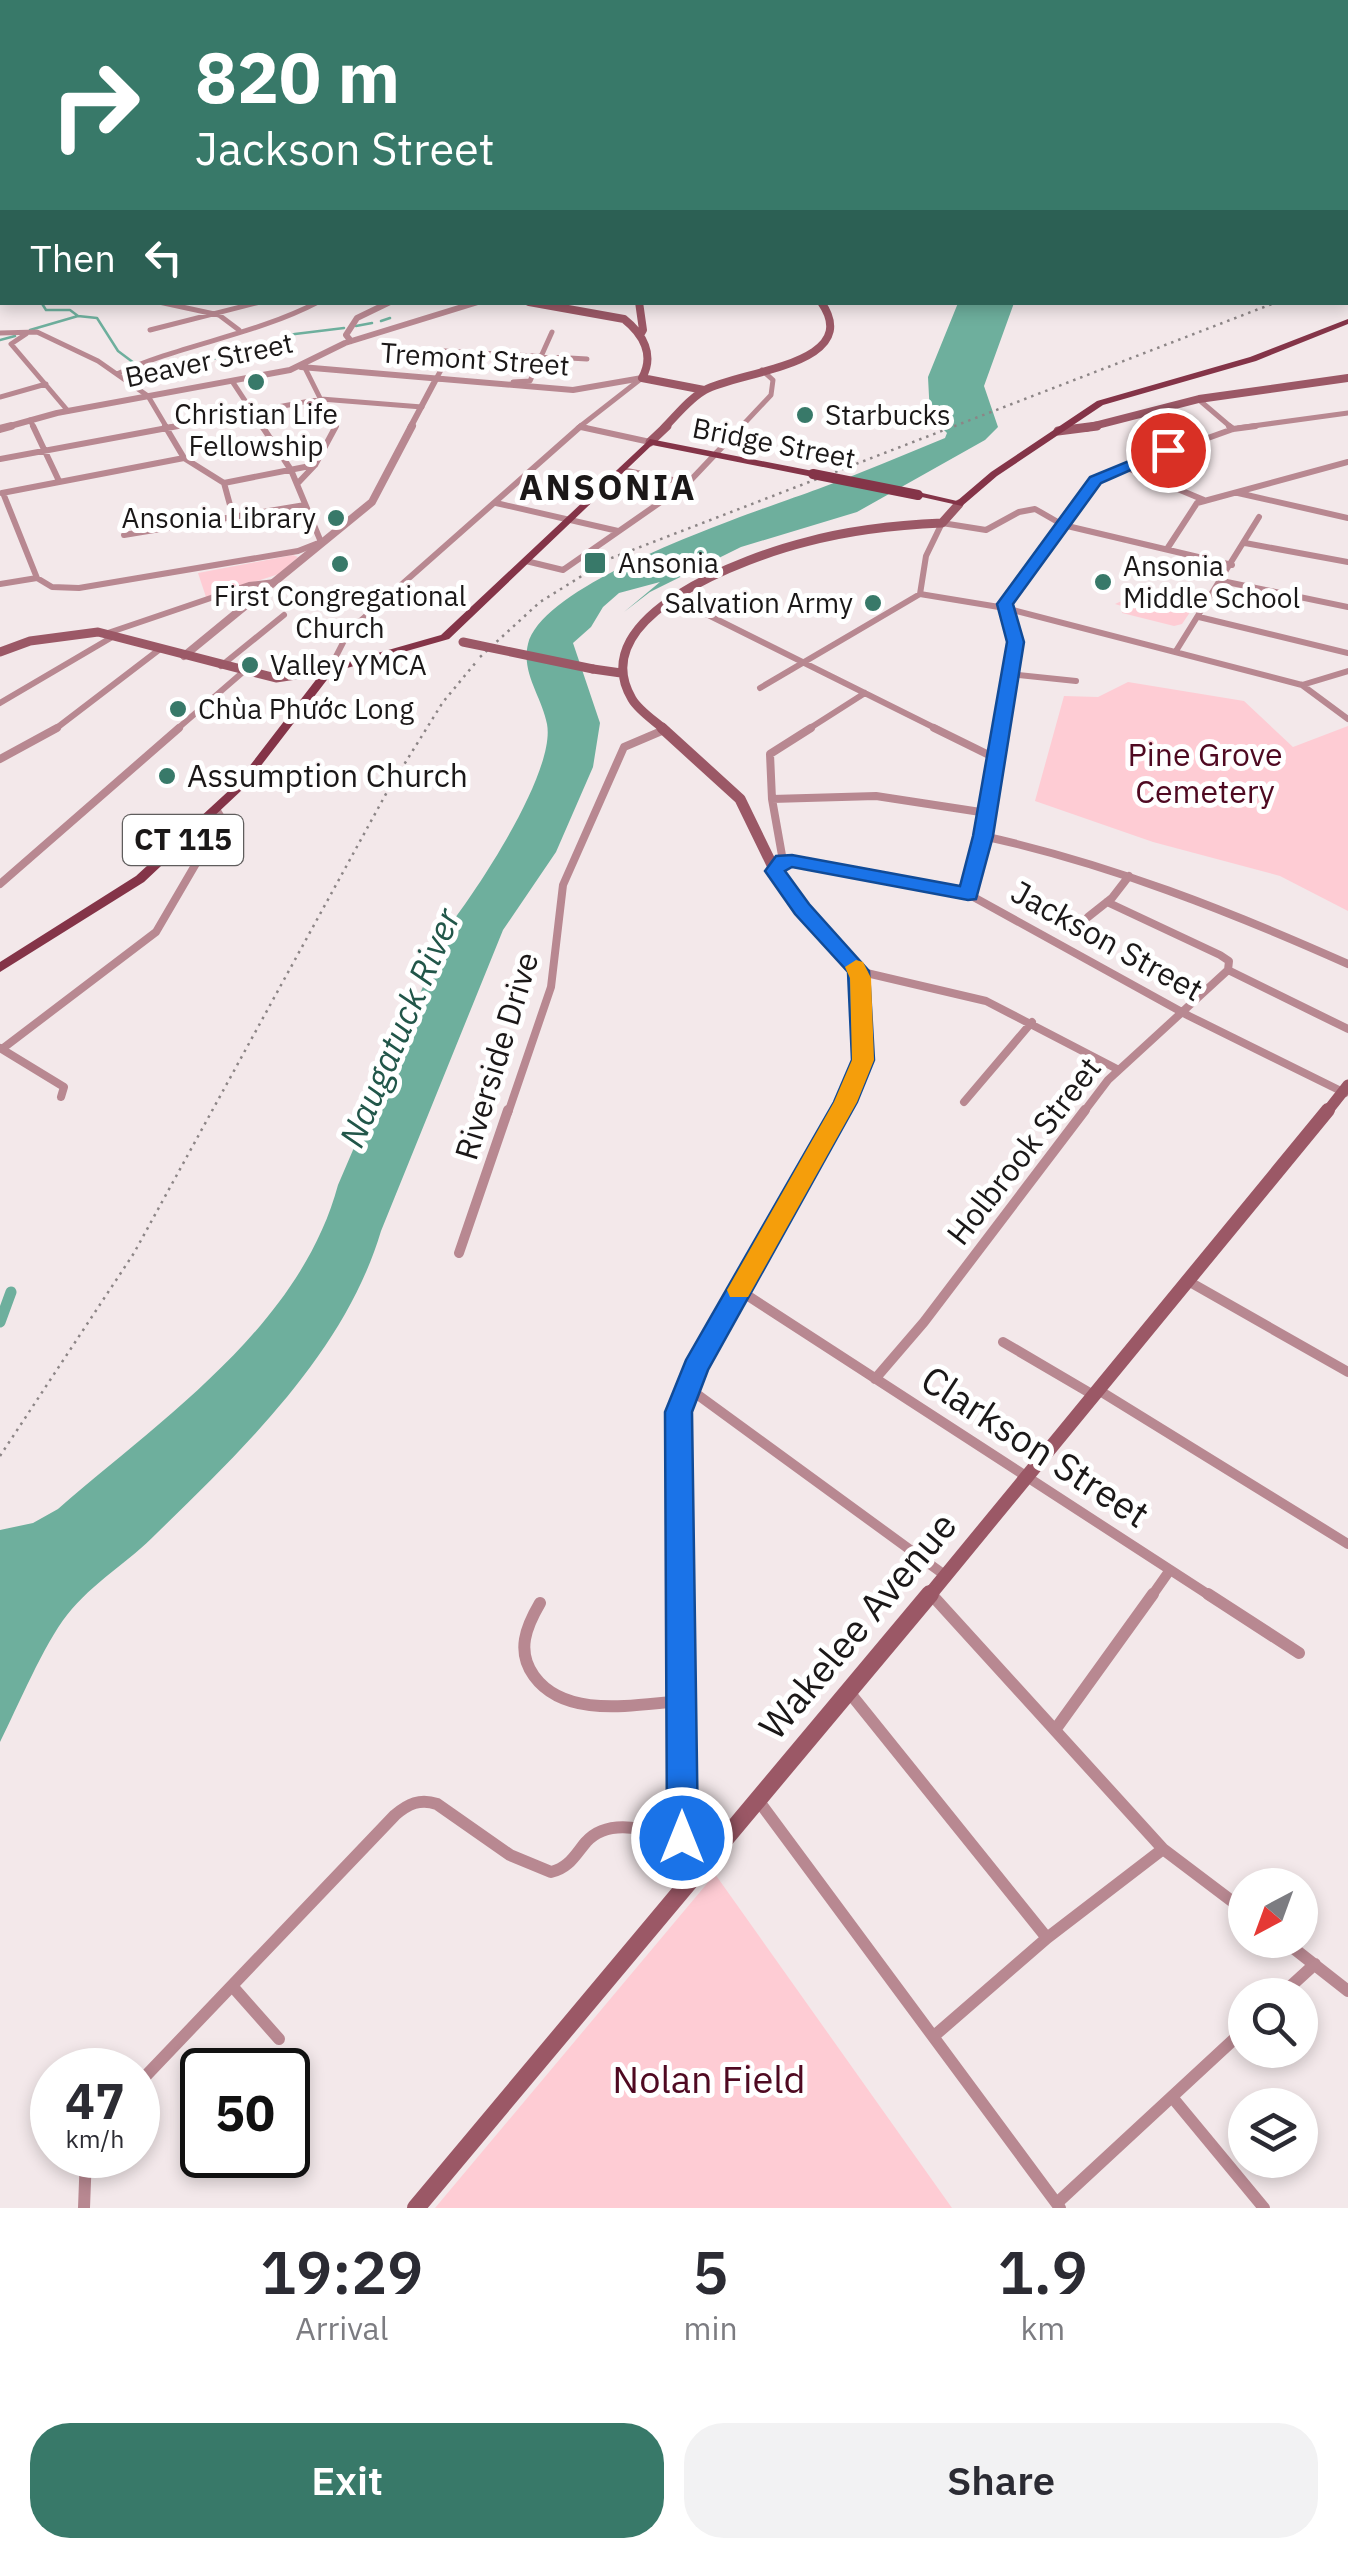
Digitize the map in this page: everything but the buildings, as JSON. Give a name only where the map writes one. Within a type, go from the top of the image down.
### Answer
[{"type":"main road","points":[[546,305],[624,319],[638,313]]},
{"type":"main road","points":[[624,319],[636,305]]},
{"type":"main road","points":[[639,305],[643,330],[640,335]]},
{"type":"main road","points":[[444,638],[704,390],[802,359],[823,344],[832,331],[832,320],[823,305]]},
{"type":"main road","points":[[624,319],[640,335],[649,364],[642,378]]},
{"type":"main road","points":[[688,1881],[682,1838],[683,1702],[676,1437],[686,1387],[846,1102],[863,1060],[858,971],[802,909],[740,799],[632,700],[621,673],[622,660],[636,630],[674,598],[746,561],[786,547],[847,534],[942,523],[959,504],[1100,402],[1253,359],[1348,320]]},
{"type":"main road","name":"Tremont Street","points":[[642,378],[704,390]]},
{"type":"main road","points":[[1062,428],[1071,432],[1198,399],[1348,378]]},
{"type":"main road","name":"Bridge Street","points":[[650,442],[959,504]]},
{"type":"main road","points":[[0,652],[30,641],[110,635],[243,672],[316,687]]},
{"type":"main road","points":[[288,679],[444,638],[621,673]]},
{"type":"main road","name":"CT 115","points":[[0,968],[140,880],[216,810],[329,670]]},
{"type":"main road","name":"Wakelee Avenue","points":[[416,2208],[1098,1394],[1346,1090]]},
{"type":"street","points":[[172,305],[215,314],[238,330]]},
{"type":"street","points":[[150,330],[249,305]]},
{"type":"street","points":[[117,374],[152,358],[201,346],[312,305]]},
{"type":"street","points":[[351,341],[346,335],[355,320],[384,305]]},
{"type":"street","name":"Beaver Street","points":[[0,429],[68,411],[303,368],[351,341],[468,305]]},
{"type":"street","points":[[30,332],[11,344],[68,411]]},
{"type":"street","points":[[0,333],[30,332],[83,352],[148,396],[184,458],[224,483],[233,516]]},
{"type":"street","points":[[436,378],[528,382],[552,332]]},
{"type":"street","points":[[428,350],[587,360]]},
{"type":"street","points":[[184,656],[378,494],[450,352]]},
{"type":"street","points":[[297,484],[314,465],[336,426],[303,368]]},
{"type":"street","name":"Tremont Street","points":[[303,368],[572,390],[642,378]]},
{"type":"street","points":[[526,561],[564,570],[688,484],[770,394],[773,380],[762,370]]},
{"type":"street","points":[[329,670],[345,634],[404,586],[580,426],[642,378]]},
{"type":"street","points":[[232,381],[291,470],[321,542]]},
{"type":"street","points":[[0,397],[46,384]]},
{"type":"street","points":[[0,459],[320,399],[422,407]]},
{"type":"street","points":[[1198,399],[1233,429]]},
{"type":"street","points":[[1005,608],[1095,480],[1124,466],[1233,429],[1348,412]]},
{"type":"street","points":[[30,420],[59,481]]},
{"type":"street","name":"Bridge Street","points":[[580,426],[650,442]]},
{"type":"street","points":[[1,493],[184,458]]},
{"type":"street","points":[[1167,549],[1197,503],[1348,462]]},
{"type":"street","points":[[224,483],[314,465]]},
{"type":"street","points":[[1124,466],[1204,500]]},
{"type":"street","points":[[622,470],[688,484]]},
{"type":"street","points":[[1235,492],[1348,518]]},
{"type":"street","points":[[1,493],[8,498],[37,578],[52,587],[79,588],[298,551],[321,542]]},
{"type":"street","points":[[496,503],[618,531]]},
{"type":"street","points":[[124,535],[305,505]]},
{"type":"street","points":[[920,594],[922,566],[942,523],[986,530],[1030,509],[1063,524],[1232,564]]},
{"type":"street","points":[[1176,651],[1259,517]]},
{"type":"street","points":[[1245,542],[1348,562]]},
{"type":"street","points":[[0,584],[37,578]]},
{"type":"street","points":[[1222,581],[1348,607]]},
{"type":"street","points":[[0,703],[110,635],[249,584],[275,582]]},
{"type":"street","points":[[760,688],[920,594],[1005,608],[1302,685],[1348,719]]},
{"type":"street","points":[[674,598],[996,758]]},
{"type":"street","points":[[968,894],[983,836],[1015,642],[1005,608]]},
{"type":"street","points":[[221,666],[284,615]]},
{"type":"street","points":[[1199,617],[1348,653]]},
{"type":"street","points":[[0,760],[52,732],[160,650]]},
{"type":"street","points":[[1302,685],[1348,670]]},
{"type":"street","points":[[0,884],[243,672]]},
{"type":"street","points":[[1010,674],[1076,681]]},
{"type":"street","points":[[779,866],[770,754],[865,693]]},
{"type":"street","name":"Riverside Drive","points":[[458,1253],[550,987],[563,884],[572,860],[624,746],[664,730]]},
{"type":"street","points":[[772,799],[876,796],[987,812]]},
{"type":"street","points":[[61,1098],[65,1088],[1,1048],[156,932],[222,819],[216,810]]},
{"type":"street","points":[[983,836],[1130,876],[1254,922],[1348,964]]},
{"type":"street","name":"Jackson Street","points":[[779,866],[968,894],[1180,1011],[1346,1090]]},
{"type":"street","points":[[1088,917],[1130,876]]},
{"type":"street","points":[[1107,902],[1220,955],[1229,961],[1228,970],[1348,1029]]},
{"type":"street","name":"Holbrook Street","points":[[875,1379],[924,1322],[1117,1070],[1228,970]]},
{"type":"street","points":[[858,971],[986,1000],[1117,1070]]},
{"type":"street","points":[[964,1102],[1032,1022]]},
{"type":"street","points":[[1188,1281],[1348,1372]]},
{"type":"street","name":"Clarkson Street","points":[[739,1290],[1300,1653]]},
{"type":"street","points":[[1002,1342],[1098,1394],[1348,1544]]},
{"type":"street","points":[[686,1387],[946,1576]]},
{"type":"street","points":[[1055,1730],[1170,1570]]},
{"type":"street","points":[[930,1593],[1163,1849],[1228,1898]]},
{"type":"street","points":[[540,1603],[526,1626],[524,1652],[532,1675],[549,1693],[590,1705],[683,1702]]},
{"type":"street","points":[[849,1692],[1047,1938]]},
{"type":"street","points":[[160,2062],[395,1814],[410,1803],[421,1800],[436,1804],[528,1864],[548,1872],[564,1868],[590,1837],[604,1829],[682,1838]]},
{"type":"street","points":[[758,1800],[1058,2206],[1228,2045]]},
{"type":"street","points":[[934,2036],[1047,1938],[1163,1849]]},
{"type":"street","points":[[1307,1958],[1348,1991]]},
{"type":"street","points":[[1300,1978],[1315,1964]]},
{"type":"street","points":[[233,1987],[279,2039]]},
{"type":"street","points":[[1172,2097],[1264,2208]]},
{"type":"street","points":[[84,2208],[85,2178]]},
{"type":"green space","points":[[298,557],[279,574],[206,597],[198,573]]},
{"type":"green space","points":[[1158,593],[1199,599],[1182,624],[1174,626],[1122,613],[1125,607],[1115,604],[1133,596]]},
{"type":"green space","name":"Pine Grove Cemetery","points":[[1128,682],[1244,701],[1293,747],[1348,726],[1348,911],[1280,876],[1153,842],[1035,801],[1064,696],[1098,697]]},
{"type":"green space","name":"Nolan Field","points":[[715,1874],[952,2208],[435,2208]]},
{"type":"shaded area","points":[[957,305],[1013,305],[984,386],[998,427],[985,440],[857,512],[741,547],[650,592],[624,612],[660,582],[619,593],[573,643],[600,723],[593,767],[556,852],[503,930],[365,1275],[318,1357],[257,1432],[67,1615],[40,1658],[0,1742],[0,1530],[33,1523],[58,1509],[141,1440],[223,1366],[293,1282],[319,1236],[449,926],[512,829],[540,770],[547,745],[547,724],[527,655],[528,644],[543,620],[572,596],[656,551],[945,438],[947,433],[930,416],[928,377]]},
{"type":"waterway","points":[[43,305],[46,310],[70,310],[78,316]]},
{"type":"waterway","points":[[30,330],[78,316]]},
{"type":"waterway","points":[[78,316],[97,318],[118,351],[134,363]]},
{"type":"waterway","points":[[381,321],[390,318]]},
{"type":"waterway","points":[[356,326],[372,323]]},
{"type":"waterway","points":[[143,366],[177,370],[295,334],[344,328]]},
{"type":"waterway","points":[[0,340],[15,336]]},
{"type":"waterway","points":[[0,1322],[11,1292]]},
{"type":"railway","points":[[480,657],[540,602],[609,559],[1269,305]]},
{"type":"railway","points":[[0,1456],[134,1253],[387,792],[443,702],[477,661]]},
{"type":"slow traffic","points":[[739,1290],[846,1102],[863,1060],[861,978],[856,967]]},
{"type":"place","name":"Christian Life Fellowship","points":[[256,382]]},
{"type":"place","name":"Starbucks","points":[[805,415]]},
{"type":"place","name":"Ansonia Library","points":[[336,518]]},
{"type":"place","name":"Ansonia","points":[[595,563]]},
{"type":"place","name":"First Congregational Church","points":[[340,564]]},
{"type":"place","name":"Ansonia Middle School","points":[[1103,582]]},
{"type":"place","name":"Salvation Army","points":[[873,603]]},
{"type":"place","name":"Valley YMCA","points":[[250,665]]},
{"type":"place","name":"Chùa Phước Long","points":[[178,709]]},
{"type":"place","name":"Assumption Church","points":[[167,776]]},
{"type":"district","name":"ANSONIA","points":[[608,488]]},
{"type":"route","points":[[682,1838],[683,1702],[676,1527],[678,1412],[686,1387],[846,1102],[863,1060],[858,971],[802,909],[775,871],[783,860],[792,861],[968,894],[983,836],[1015,642],[1005,604],[1095,480],[1168,450]]},
{"type":"water label","name":"Naugatuck River","points":[[400,1028]]}]
